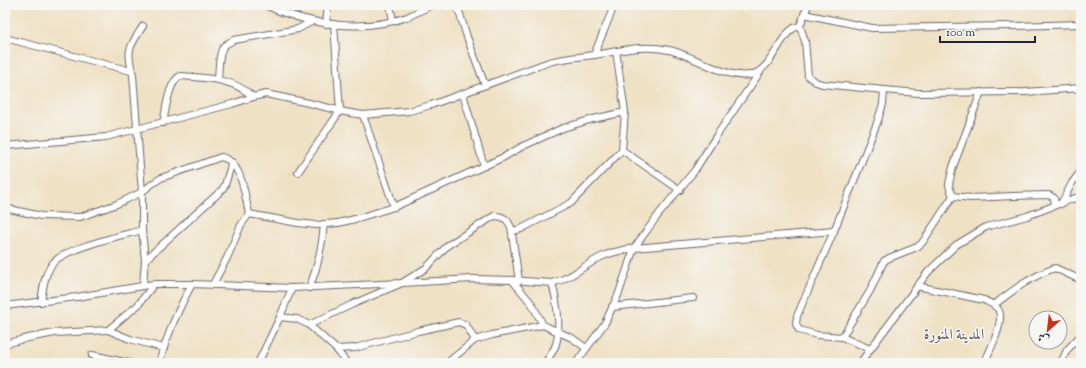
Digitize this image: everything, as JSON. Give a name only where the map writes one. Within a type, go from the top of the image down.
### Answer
[{"type":"street","points":[[264,5],[311,22],[326,24],[372,24],[393,21],[432,5]]},
{"type":"street","points":[[326,24],[328,5]]},
{"type":"street","points":[[390,5],[393,21]]},
{"type":"street","points":[[457,5],[485,86]]},
{"type":"street","points":[[808,5],[800,26],[804,41],[807,71],[808,76],[822,84],[918,93],[1025,92],[1081,88]]},
{"type":"street","points":[[594,55],[614,6]]},
{"type":"street","points":[[804,14],[872,28],[1081,24]]},
{"type":"street","points":[[218,79],[221,53],[224,46],[228,43],[234,40],[298,29],[311,22]]},
{"type":"street","points":[[298,172],[340,111],[334,24]]},
{"type":"street","points":[[143,26],[130,48],[129,57],[133,75],[142,192],[142,230],[145,260],[143,285]]},
{"type":"street","points":[[576,363],[605,323],[618,293],[634,248],[659,214],[695,170],[717,135],[787,34],[793,28],[800,26]]},
{"type":"street","points":[[5,38],[132,71]]},
{"type":"street","points":[[5,146],[92,139],[116,135],[232,104],[253,96],[266,94],[363,115],[409,112],[463,94],[549,62],[564,58],[594,55],[638,47],[658,48],[682,54],[726,72],[749,75],[760,72]]},
{"type":"street","points":[[513,231],[521,229],[571,203],[622,150],[625,112],[616,51]]},
{"type":"street","points":[[163,123],[170,92],[176,78],[180,76],[218,79],[244,89],[253,96]]},
{"type":"street","points":[[870,349],[842,337],[807,333],[799,330],[796,324],[797,316],[834,231],[877,123],[883,104],[884,90]]},
{"type":"street","points":[[952,196],[949,184],[953,167],[981,92]]},
{"type":"street","points":[[463,94],[484,166]]},
{"type":"street","points":[[249,214],[298,223],[324,224],[355,219],[394,207],[563,128],[593,119],[625,112]]},
{"type":"street","points":[[363,115],[394,207]]},
{"type":"street","points":[[622,150],[680,190]]},
{"type":"street","points":[[5,208],[42,216],[80,217],[117,204],[142,192],[161,178],[221,157],[227,158],[239,172],[249,214],[241,225],[227,258],[213,284]]},
{"type":"street","points":[[145,260],[222,190],[232,162]]},
{"type":"street","points":[[1058,204],[1081,170]]},
{"type":"street","points":[[952,196],[971,198],[1049,195],[1054,198],[1058,204]]},
{"type":"street","points":[[842,337],[870,291],[884,261],[917,247],[922,243],[952,196]]},
{"type":"street","points":[[860,363],[928,272],[956,245],[986,227],[1027,216],[1081,197]]},
{"type":"street","points":[[309,325],[353,304],[402,284],[426,268],[448,244],[494,216],[500,216],[507,219],[513,231],[519,281]]},
{"type":"street","points":[[308,288],[316,272],[322,246],[324,224]]},
{"type":"street","points":[[41,302],[47,274],[53,263],[58,258],[79,248],[142,230]]},
{"type":"street","points":[[5,306],[84,296],[154,284],[213,284],[308,288],[402,284],[466,279],[512,280],[552,284],[564,280],[602,256],[634,248],[834,231]]},
{"type":"street","points":[[994,304],[1017,287],[1042,272],[1055,268],[1081,280]]},
{"type":"street","points":[[512,280],[532,304],[543,325]]},
{"type":"street","points":[[108,330],[138,305],[154,284]]},
{"type":"street","points":[[159,363],[182,303],[192,284]]},
{"type":"street","points":[[545,363],[555,346],[558,330],[556,298],[552,284]]},
{"type":"street","points":[[917,286],[994,304],[999,310],[999,324],[992,347],[984,363]]},
{"type":"street","points":[[258,363],[292,288]]},
{"type":"street","points":[[612,307],[693,298]]},
{"type":"street","points":[[280,317],[297,319],[309,325],[336,349],[347,363]]},
{"type":"street","points":[[336,349],[355,348],[418,331],[459,322],[466,325],[475,340]]},
{"type":"street","points":[[447,363],[475,340],[492,335],[543,325],[558,330],[586,348]]},
{"type":"street","points":[[5,344],[55,333],[108,330],[164,348]]},
{"type":"street","points":[[1061,363],[1067,350],[1081,335]]},
{"type":"street","points":[[92,355],[129,363]]},
{"type":"district","name":"المدينة المنورة","points":[[954,334]]}]
